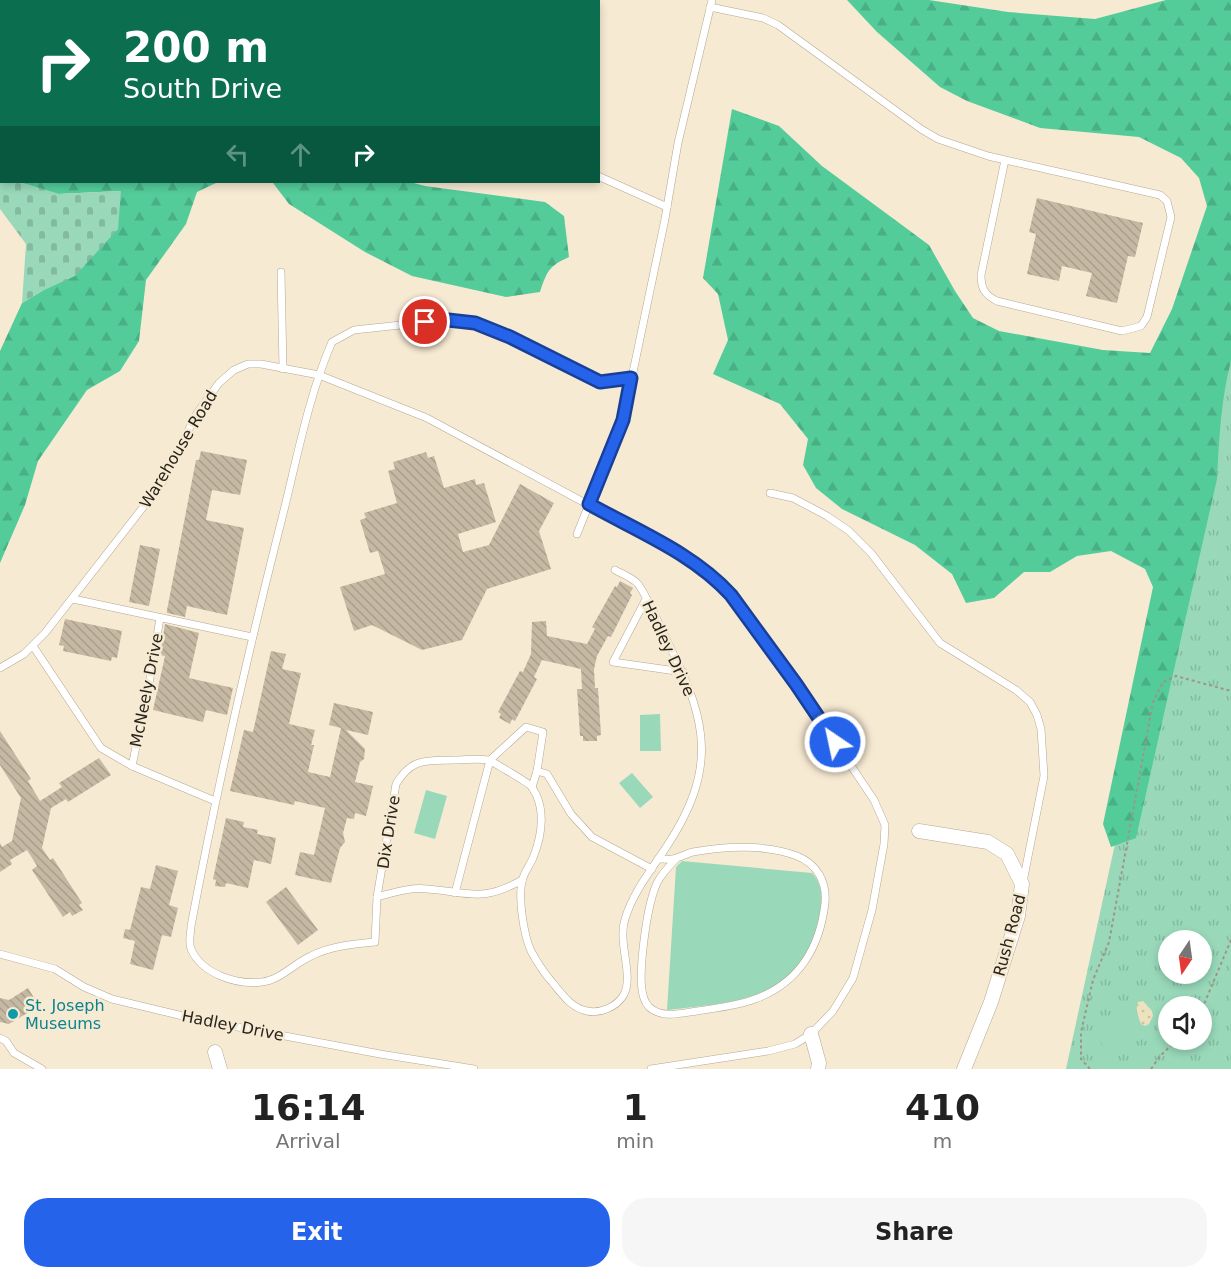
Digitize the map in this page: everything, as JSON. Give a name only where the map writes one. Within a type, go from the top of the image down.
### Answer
[{"type":"street","name":"Rush Road","points":[[919,831],[988,842],[1007,854],[1022,884],[1018,916],[991,1002],[964,1069]]},
{"type":"street","points":[[811,1034],[819,1063],[818,1069]]},
{"type":"street","points":[[215,1052],[220,1069]]},
{"type":"lane","points":[[577,534],[623,420],[678,143],[711,4],[762,18],[778,25],[938,139],[1005,160],[1160,195],[1167,201],[1171,217],[1147,317],[1141,326],[1122,331],[997,301],[987,296],[981,287],[981,275],[1005,160]]},
{"type":"lane","points":[[600,177],[667,207]]},
{"type":"lane","points":[[281,272],[283,369]]},
{"type":"lane","points":[[215,801],[252,637],[319,375],[332,342],[354,330],[448,320],[475,323],[510,337],[600,382],[631,378]]},
{"type":"lane","name":"Warehouse Road","points":[[0,668],[33,646],[73,599],[162,483],[197,413],[219,383],[234,370],[248,364],[261,364],[319,375],[427,418],[691,560],[720,584],[731,595],[796,684],[874,800],[885,825],[884,844],[872,910],[853,978],[833,1011],[811,1034]]},
{"type":"lane","points":[[770,493],[793,498],[849,531],[872,553],[940,643],[1016,690],[1030,702],[1041,729],[1044,776],[1022,884]]},
{"type":"lane","name":"Hadley Drive","points":[[522,880],[521,909],[530,950],[566,999],[579,1010],[591,1012],[606,1010],[616,1004],[624,995],[628,982],[622,943],[624,920],[633,899],[691,805],[700,774],[703,746],[699,717],[683,672],[637,583],[615,570]]},
{"type":"lane","points":[[73,599],[159,618]]},
{"type":"lane","points":[[646,599],[613,663],[683,672]]},
{"type":"lane","name":"McNeely Drive","points":[[215,801],[132,766],[149,684],[159,618],[252,637]]},
{"type":"lane","points":[[33,646],[101,748],[132,766]]},
{"type":"lane","points":[[455,893],[490,760],[526,727],[543,732],[532,787]]},
{"type":"lane","points":[[377,897],[401,890],[426,888],[477,895],[504,890],[522,880],[533,858],[540,834],[541,809],[532,787],[490,760]]},
{"type":"lane","name":"Dix Drive","points":[[215,801],[191,926],[190,946],[200,963],[214,974],[239,981],[262,982],[276,978],[313,955],[346,944],[375,942],[377,897],[396,784],[403,772],[416,762],[490,760]]},
{"type":"lane","points":[[537,771],[547,774],[570,814],[592,837],[652,868]]},
{"type":"lane","points":[[658,859],[677,858],[691,852],[728,848],[766,850],[797,856],[812,864],[822,878],[825,895],[823,924],[811,954],[794,975],[777,989],[755,1000],[730,1006],[669,1015],[657,1012],[648,1006],[644,996],[642,971],[653,895],[662,874],[677,858]]},
{"type":"lane","name":"Hadley Drive","points":[[0,954],[55,969],[84,987],[112,999],[207,1021],[380,1054],[474,1069]]},
{"type":"lane","points":[[651,1069],[768,1051],[795,1044],[811,1034]]},
{"type":"lane","points":[[0,1038],[6,1041],[14,1053],[42,1069]]},
{"type":"path","points":[[1090,1069],[1081,1059],[1081,1032],[1093,980],[1109,942],[1153,702],[1163,682],[1176,676],[1231,691]]},
{"type":"path","points":[[1207,996],[1231,940]]},
{"type":"path","points":[[1151,1069],[1166,1050]]},
{"type":"green space","points":[[847,0],[929,0],[1008,12],[1095,19],[1166,0],[1231,0],[1231,361],[1223,404],[1217,479],[1136,838],[1111,847],[1103,824],[1153,587],[1145,569],[1111,551],[1077,556],[1050,572],[1024,572],[994,598],[966,603],[952,574],[915,545],[842,509],[816,488],[803,465],[808,439],[780,404],[713,374],[728,340],[718,294],[703,278],[732,109],[779,126],[822,166],[929,245],[973,318],[999,331],[1103,350],[1150,353],[1172,309],[1207,206],[1199,178],[1181,158],[1139,137],[1040,128],[967,101],[940,87],[877,32]]},
{"type":"green space","points":[[0,183],[22,183],[59,194],[121,191],[118,229],[75,276],[22,303],[26,244],[0,209]]},
{"type":"green space","points":[[22,183],[216,183],[197,192],[186,224],[146,280],[139,341],[120,371],[87,390],[38,461],[25,505],[0,563],[0,351],[22,303],[42,291],[120,191],[58,194]]},
{"type":"green space","points":[[273,183],[414,183],[545,202],[564,216],[569,257],[557,263],[550,270],[540,292],[506,297],[412,276],[365,252],[289,204]]},
{"type":"green space","points":[[1231,311],[1231,1069],[1066,1069]]},
{"type":"green space","points":[[660,714],[661,751],[640,751],[640,715]]},
{"type":"green space","points":[[632,773],[653,797],[640,808],[619,783]]},
{"type":"green space","points":[[426,790],[447,796],[435,839],[414,833]]},
{"type":"green space","points":[[682,861],[812,873],[819,883],[821,893],[819,923],[801,962],[787,977],[751,996],[709,1005],[667,1010],[676,867]]},
{"type":"green space","points":[[1116,1007],[1130,1010],[1134,1029],[1131,1042],[1123,1049],[1113,1051],[1105,1048],[1100,1039],[1103,1025]]},
{"type":"sand","points":[[1143,1001],[1152,1011],[1153,1016],[1149,1024],[1145,1026],[1141,1024],[1137,1010],[1138,1002]]},
{"type":"building","points":[[1037,198],[1143,223],[1135,257],[1128,256],[1117,303],[1086,296],[1092,273],[1062,266],[1059,281],[1027,274],[1036,234],[1029,232]]},
{"type":"building","points":[[201,451],[247,460],[240,495],[212,490],[206,520],[244,528],[227,615],[187,606],[185,617],[167,613],[167,610],[196,460],[199,460]]},
{"type":"building","points":[[426,452],[428,458],[434,456],[444,488],[475,479],[476,485],[484,483],[496,522],[458,534],[463,552],[489,545],[520,484],[554,503],[539,531],[551,569],[487,589],[462,640],[422,650],[372,625],[354,631],[340,587],[385,574],[378,551],[370,553],[360,520],[366,518],[364,513],[397,503],[388,471],[395,469],[393,462]]},
{"type":"building","points":[[140,545],[160,549],[149,606],[129,602]]},
{"type":"building","points":[[620,581],[633,588],[630,593],[632,595],[611,637],[608,636],[597,656],[594,669],[595,688],[598,688],[601,735],[597,736],[597,741],[583,741],[583,736],[580,736],[577,689],[582,689],[581,669],[542,660],[534,677],[537,679],[515,721],[512,719],[510,724],[499,718],[501,714],[498,712],[520,671],[523,672],[531,654],[532,622],[546,621],[547,636],[587,644],[595,629],[592,627]]},
{"type":"building","points":[[65,619],[122,631],[117,658],[112,657],[111,661],[63,651],[64,646],[59,645]]},
{"type":"building","points":[[165,624],[199,633],[189,678],[233,688],[227,715],[206,710],[203,722],[153,710],[165,656],[160,655]]},
{"type":"building","points":[[271,651],[286,654],[282,669],[301,673],[289,724],[315,730],[308,772],[330,777],[341,728],[329,725],[334,703],[373,712],[368,735],[346,730],[365,749],[364,759],[360,762],[355,782],[373,786],[366,816],[355,813],[354,819],[347,818],[343,833],[345,842],[340,848],[331,883],[295,875],[300,852],[314,855],[325,808],[295,801],[294,805],[230,791],[244,730],[253,732]]},
{"type":"building","points":[[0,731],[31,779],[28,781],[40,801],[62,787],[59,783],[99,758],[111,775],[68,802],[66,799],[51,808],[42,848],[50,860],[53,858],[82,903],[79,905],[83,910],[72,916],[70,912],[63,917],[32,870],[37,866],[27,850],[10,860],[12,864],[0,872],[0,843],[2,847],[12,841],[21,798],[0,765]]},
{"type":"building","points":[[226,818],[244,822],[243,827],[258,830],[257,834],[276,838],[271,864],[254,860],[248,888],[226,883],[225,887],[215,886],[216,880],[213,879]]},
{"type":"building","points":[[156,865],[178,871],[169,905],[178,908],[171,937],[162,935],[153,970],[130,964],[135,941],[123,938],[125,929],[130,930],[141,887],[150,889]]},
{"type":"building","points":[[286,887],[318,930],[298,945],[266,902]]},
{"type":"building","name":"St. Joseph Museums","points":[[28,988],[39,1006],[9,1024],[0,1022],[0,998],[9,1000]]},
{"type":"place","name":"St. Joseph Museums","points":[[13,1014]]},
{"type":"route","points":[[425,322],[448,320],[475,323],[510,337],[600,382],[631,378],[623,420],[589,504],[691,560],[720,584],[731,595],[796,684],[835,742]]}]
